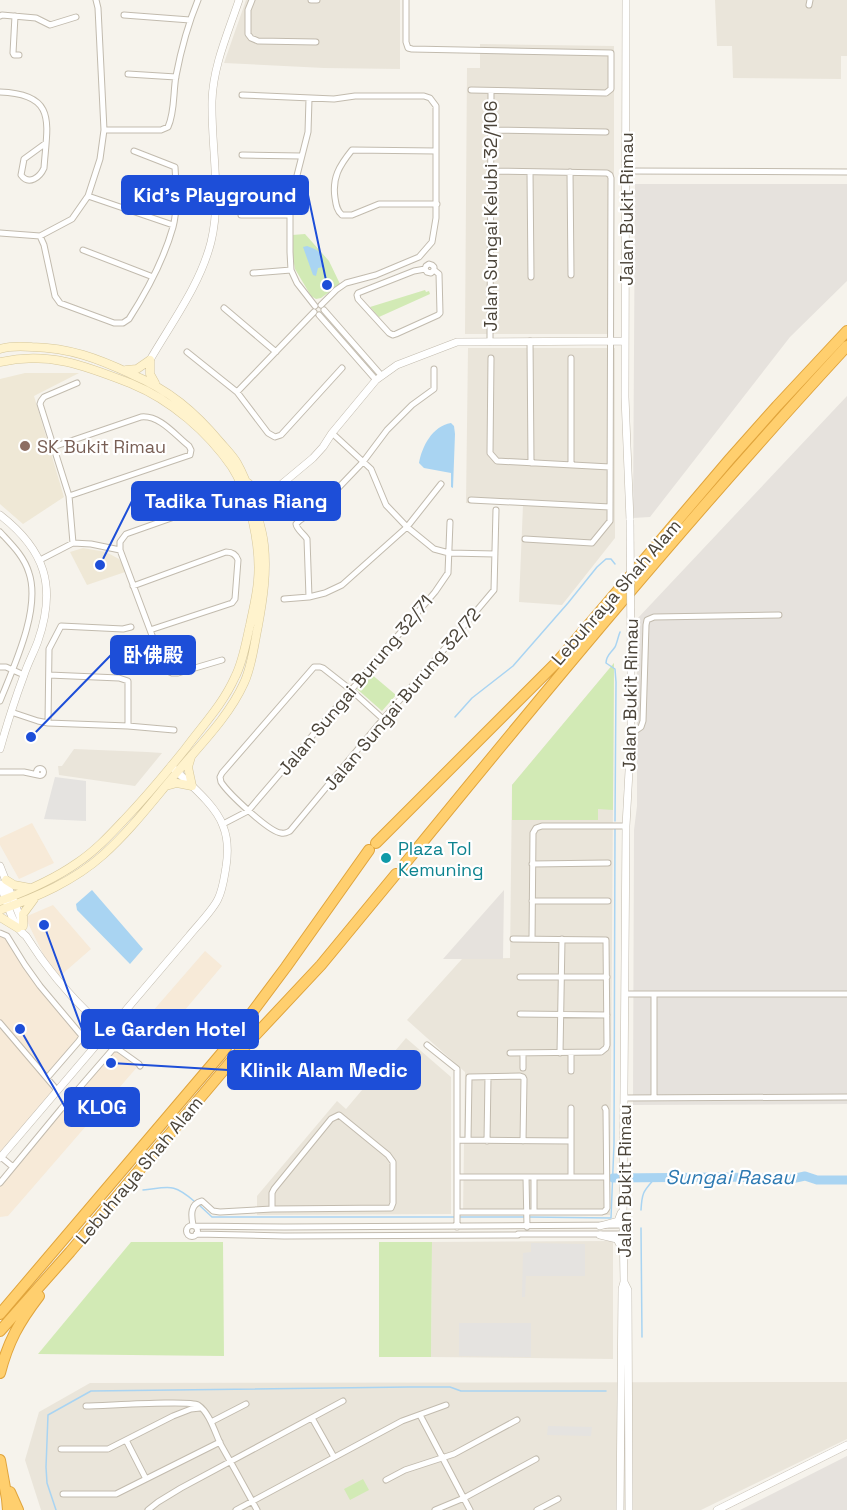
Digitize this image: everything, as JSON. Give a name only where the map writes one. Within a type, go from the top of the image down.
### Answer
[{"type":"highway","name":"Lebuhraya Shah Alam","points":[[0,1314],[221,1054],[372,846],[558,661],[743,445],[847,331]]},
{"type":"highway","name":"Lebuhraya Shah Alam","points":[[0,1331],[233,1059],[321,965],[567,665],[686,526],[847,346]]},
{"type":"highway","points":[[0,1373],[7,1349],[23,1316],[70,1252]]},
{"type":"highway","points":[[0,1305],[29,1278]]},
{"type":"highway","points":[[1,1465],[8,1510]]},
{"type":"highway","points":[[1,1465],[18,1510]]},
{"type":"highway","points":[[0,1497],[2,1510]]},
{"type":"main road","points":[[0,349],[19,346],[48,347],[95,358],[156,385],[195,414],[231,466],[258,517],[264,545],[266,578],[249,672],[228,711],[191,756],[174,769],[98,848],[36,892],[23,914],[20,927],[0,917]]},
{"type":"main road","points":[[0,362],[20,358],[46,358],[93,369],[144,389],[206,430],[236,461],[247,482],[256,532],[258,579],[254,607],[236,676],[165,786],[125,833],[76,875],[8,901],[0,910]]},
{"type":"main road","points":[[121,369],[137,369],[150,360]]},
{"type":"main road","points":[[144,389],[141,378],[150,360]]},
{"type":"main road","points":[[150,360],[150,374],[156,385]]},
{"type":"main road","points":[[247,482],[255,489],[267,493],[258,517]]},
{"type":"main road","points":[[165,786],[177,783],[192,786],[188,767],[191,756]]},
{"type":"main road","points":[[3,882],[36,892]]},
{"type":"street","points":[[0,233],[40,236],[72,219],[88,196],[100,159],[104,130],[96,0]]},
{"type":"street","points":[[104,130],[165,130],[168,127],[176,77],[190,20],[198,0]]},
{"type":"street","points":[[150,360],[199,277],[211,243],[216,213],[212,102],[214,77],[239,0]]},
{"type":"street","points":[[251,0],[248,10],[248,34],[251,38],[258,41],[316,42]]},
{"type":"street","points":[[311,0],[318,0]]},
{"type":"street","points":[[406,0],[408,48],[611,53],[611,89],[606,93],[471,90]]},
{"type":"street","name":"Jalan Bukit Rimau","points":[[620,1510],[622,1289],[624,1282],[626,826],[631,734],[630,520],[625,397],[626,0]]},
{"type":"street","points":[[124,15],[190,20]]},
{"type":"street","points":[[0,16],[36,18],[50,25],[76,17]]},
{"type":"street","points":[[15,16],[13,52],[14,55],[19,56]]},
{"type":"street","points":[[128,74],[176,77]]},
{"type":"street","name":"Jalan Sungai Kelubi 32/106","points":[[490,91],[490,342]]},
{"type":"street","points":[[0,92],[23,94],[36,100],[47,119],[45,168],[34,179],[24,179],[21,175],[24,159],[46,143]]},
{"type":"street","points":[[237,392],[336,290],[346,283],[376,275],[416,259],[432,242],[437,204],[436,106],[430,98],[380,95],[309,99],[242,95]]},
{"type":"street","points":[[309,99],[308,132],[291,199],[291,270],[297,283],[379,378]]},
{"type":"street","points":[[490,130],[606,132]]},
{"type":"street","points":[[436,151],[352,150],[338,171],[333,185],[338,213],[342,215],[352,215],[379,204],[437,204]]},
{"type":"street","points":[[40,236],[55,296],[60,303],[114,323],[123,323],[132,313],[164,253],[173,225],[176,186],[175,167],[134,151]]},
{"type":"street","points":[[242,155],[302,156]]},
{"type":"street","points":[[490,171],[607,172],[611,178],[610,520],[592,543],[525,538]]},
{"type":"street","points":[[626,171],[847,171]]},
{"type":"street","points":[[530,172],[531,277]]},
{"type":"street","points":[[570,172],[571,275]]},
{"type":"street","points":[[88,196],[173,225]]},
{"type":"street","points":[[241,215],[290,215]]},
{"type":"street","points":[[83,250],[153,277]]},
{"type":"street","points":[[416,259],[426,267]]},
{"type":"street","points":[[432,265],[439,274],[440,313],[396,334],[389,333],[358,299],[358,292],[426,267],[432,265]]},
{"type":"street","points":[[253,273],[291,270]]},
{"type":"street","points":[[224,308],[276,352]]},
{"type":"street","points":[[250,501],[267,493],[278,483],[283,483],[302,469],[323,447],[332,433],[379,378],[397,365],[457,342],[625,341]]},
{"type":"street","points":[[530,342],[531,463]]},
{"type":"street","points":[[187,352],[237,392],[268,433],[275,437],[278,437],[342,368]]},
{"type":"street","points":[[491,358],[490,453],[497,461],[610,466]]},
{"type":"street","points":[[571,358],[571,465]]},
{"type":"street","points":[[309,597],[307,539],[296,524],[322,505],[363,462],[387,430],[412,405],[434,389],[434,369]]},
{"type":"street","points":[[73,543],[69,496],[40,408],[44,397],[77,384]]},
{"type":"street","points":[[53,447],[141,417],[148,417],[155,418],[191,450],[190,455],[69,496]]},
{"type":"street","points":[[332,433],[371,469],[386,505],[407,527],[434,549],[449,553],[495,554]]},
{"type":"street","points":[[284,599],[309,597],[342,585],[407,527],[441,484]]},
{"type":"street","points":[[222,660],[178,673],[165,669],[120,550],[120,542],[126,534],[225,499]]},
{"type":"street","points":[[471,500],[610,507]]},
{"type":"street","name":"Jalan Sungai Burung 32/72","points":[[351,690],[323,668],[314,667],[222,773],[220,777],[222,786],[248,811],[278,833],[290,831],[494,590],[496,510]]},
{"type":"street","points":[[0,515],[22,534],[40,560],[46,582],[45,614],[38,642],[24,675],[0,749]]},
{"type":"street","points":[[0,701],[26,633],[32,610],[32,584],[29,572],[21,555],[0,530],[8,521]]},
{"type":"street","name":"Jalan Sungai Burung 32/71","points":[[248,811],[435,592],[448,573],[450,522]]},
{"type":"street","points":[[40,560],[73,543],[120,550]]},
{"type":"street","points":[[133,586],[226,552],[237,556],[235,599],[232,603],[150,630]]},
{"type":"street","points":[[631,734],[641,727],[643,721],[647,620],[654,617],[779,615]]},
{"type":"street","points":[[48,723],[49,649],[60,627],[123,629],[131,627]]},
{"type":"street","points":[[0,667],[13,669],[24,675]]},
{"type":"street","points":[[49,675],[119,678],[128,681],[128,726]]},
{"type":"street","points":[[351,690],[383,719]]},
{"type":"street","points":[[11,712],[48,723],[174,730]]},
{"type":"street","points":[[13,1167],[1,1157],[218,900],[224,883],[227,860],[223,824],[192,786],[174,769]]},
{"type":"street","points":[[0,772],[38,772]]},
{"type":"street","points":[[223,824],[248,811]]},
{"type":"street","points":[[532,939],[533,833],[538,827],[626,826]]},
{"type":"street","points":[[532,864],[608,863]]},
{"type":"street","points":[[0,866],[8,901],[20,927],[52,974],[79,1005],[108,1031]]},
{"type":"street","points":[[532,901],[608,901]]},
{"type":"street","points":[[0,933],[7,936],[40,986],[82,1036],[47,1078]]},
{"type":"street","points":[[510,1053],[601,1052],[607,1045],[606,940],[513,939]]},
{"type":"street","points":[[560,1053],[562,939]]},
{"type":"street","points":[[520,977],[607,977]]},
{"type":"street","points":[[625,994],[847,994]]},
{"type":"street","points":[[654,994],[654,1097]]},
{"type":"street","points":[[520,1014],[607,1015]]},
{"type":"street","points":[[0,1023],[57,1090]]},
{"type":"street","points":[[427,1045],[456,1069],[457,1235]]},
{"type":"street","points":[[0,1183],[113,1049],[118,1049],[140,1066]]},
{"type":"street","points":[[523,1053],[523,1068]]},
{"type":"street","points":[[571,1053],[571,1071]]},
{"type":"street","points":[[468,1140],[468,1078],[470,1076],[523,1077],[523,1141]]},
{"type":"street","points":[[487,1141],[488,1077]]},
{"type":"street","points":[[624,1098],[847,1097]]},
{"type":"street","points":[[50,1099],[61,1109]]},
{"type":"street","points":[[571,1108],[571,1177]]},
{"type":"street","points":[[457,1219],[518,1226],[534,1212],[605,1211],[607,1208],[605,1108]]},
{"type":"street","points":[[196,1234],[192,1212],[196,1203],[204,1202],[213,1211],[220,1212],[391,1208],[393,1162],[388,1155],[346,1120],[339,1115],[336,1116],[331,1119],[274,1189],[272,1209]]},
{"type":"street","points":[[457,1140],[571,1141]]},
{"type":"street","points":[[526,1177],[527,1235]]},
{"type":"street","points":[[534,1177],[534,1212]]},
{"type":"street","points":[[457,1178],[606,1177]]},
{"type":"street","points":[[600,1226],[618,1221],[623,1207]]},
{"type":"street","points":[[623,1225],[600,1226],[527,1219],[457,1219],[284,1227],[194,1226],[187,1227],[186,1232],[191,1236],[196,1234],[284,1236],[623,1234]]},
{"type":"street","points":[[518,1226],[518,1235]]},
{"type":"street","points":[[600,1235],[617,1239],[620,1242],[624,1264]]},
{"type":"street","name":"Jalan Bukit Rimau","points":[[624,1282],[628,1290],[629,1510]]},
{"type":"street","points":[[147,1510],[343,1401]]},
{"type":"street","points":[[173,1416],[176,1404]]},
{"type":"street","points":[[86,1406],[195,1404],[212,1422],[220,1442],[257,1510]]},
{"type":"street","points":[[212,1422],[246,1404]]},
{"type":"street","points":[[236,1510],[402,1422],[446,1406]]},
{"type":"street","points":[[61,1449],[108,1449],[173,1416],[191,1408],[200,1408]]},
{"type":"street","points":[[420,1415],[470,1510]]},
{"type":"street","points":[[312,1418],[333,1457]]},
{"type":"street","points":[[386,1480],[405,1470],[454,1454],[517,1420]]},
{"type":"street","points":[[126,1440],[146,1479]]},
{"type":"street","points":[[63,1494],[116,1494],[220,1442]]},
{"type":"street","points":[[717,1510],[847,1445]]},
{"type":"street","points":[[435,1510],[464,1498],[536,1459]]},
{"type":"street","points":[[537,1510],[558,1499]]},
{"type":"street","points":[[158,1502],[163,1510]]},
{"type":"shaded area","points":[[246,0],[400,0],[400,69],[224,63]]},
{"type":"shaded area","points":[[715,0],[847,0],[847,56],[841,56],[841,79],[733,78],[732,46],[717,46]]},
{"type":"shaded area","points":[[480,44],[614,46],[614,334],[465,334],[467,68],[480,68]]},
{"type":"shaded area","points":[[635,184],[847,184],[847,281],[790,337],[650,517],[633,518]]},
{"type":"shaded area","points":[[468,348],[615,348],[615,538],[562,605],[519,602],[523,505],[466,503]]},
{"type":"shaded area","name":"SK Bukit Rimau","points":[[25,373],[79,373],[34,396],[64,497],[23,524],[0,504],[0,379]]},
{"type":"shaded area","points":[[847,396],[847,1104],[633,1105],[637,619]]},
{"type":"shaded area","points":[[83,548],[106,552],[119,559],[128,571],[87,585],[70,552]]},
{"type":"shaded area","points":[[614,663],[610,1215],[463,1215],[465,1072],[407,1020],[462,959],[510,958],[512,785]]},
{"type":"shaded area","points":[[74,749],[162,753],[135,786],[59,775],[58,766],[62,766]]},
{"type":"shaded area","points":[[55,777],[86,781],[86,821],[44,819]]},
{"type":"shaded area","points":[[32,823],[54,863],[19,879],[0,845],[0,838]]},
{"type":"shaded area","points":[[504,890],[503,959],[443,959]]},
{"type":"shaded area","points":[[53,905],[91,949],[60,976],[47,962],[25,917]]},
{"type":"shaded area","points":[[0,935],[6,937],[80,1037],[45,1078],[54,1089],[0,1153]]},
{"type":"shaded area","points":[[205,951],[222,966],[157,1043],[139,1027]]},
{"type":"shaded area","points":[[406,1038],[451,1077],[451,1214],[257,1215],[257,1196],[337,1101],[346,1109]]},
{"type":"shaded area","points":[[114,1051],[138,1066],[8,1216],[0,1217],[0,1185]]},
{"type":"shaded area","points":[[613,1241],[613,1359],[431,1357],[432,1242]]},
{"type":"shaded area","points":[[531,1243],[585,1244],[585,1276],[526,1276],[525,1297],[522,1297],[523,1253],[531,1252]]},
{"type":"shaded area","points":[[459,1323],[531,1323],[531,1357],[459,1356]]},
{"type":"shaded area","points":[[847,1382],[847,1439],[701,1510],[41,1510],[25,1460],[39,1412],[90,1383]]},
{"type":"shaded area","points":[[548,1426],[592,1427],[591,1436],[547,1435]]},
{"type":"shaded area","points":[[847,1456],[847,1510],[740,1510]]},
{"type":"green space","points":[[305,234],[329,261],[340,284],[321,298],[316,299],[311,296],[295,269],[292,235]]},
{"type":"green space","points":[[425,290],[430,294],[379,317],[370,307]]},
{"type":"green space","points":[[614,663],[613,810],[598,809],[598,820],[512,820],[512,785]]},
{"type":"green space","points":[[370,673],[396,695],[382,711],[357,689]]},
{"type":"green space","points":[[131,1242],[223,1242],[224,1356],[38,1354]]},
{"type":"green space","points":[[379,1242],[432,1242],[431,1357],[379,1357]]},
{"type":"green space","points":[[363,1479],[369,1490],[350,1500],[344,1489]]},
{"type":"water","points":[[307,246],[318,251],[323,259],[323,267],[318,268],[316,276],[313,275],[303,247]]},
{"type":"water","points":[[451,423],[455,434],[453,488],[451,487],[451,473],[424,468],[419,463],[423,450],[433,433],[438,428]]},
{"type":"water","points":[[92,890],[143,949],[130,964],[77,910],[76,904]]},
{"type":"waterway","points":[[455,717],[472,698],[513,666],[597,567],[606,559],[611,559],[615,564]]},
{"type":"waterway","points":[[615,821],[616,682],[615,669],[606,663],[606,660],[615,647],[620,632]]},
{"type":"waterway","points":[[529,1217],[611,1218],[614,1144],[615,829]]},
{"type":"waterway","name":"Sungai Rasau","points":[[613,1178],[791,1179],[805,1176],[817,1180],[847,1180]]},
{"type":"waterway","points":[[641,1210],[644,1192],[656,1177]]},
{"type":"waterway","points":[[143,1190],[176,1189],[194,1201]]},
{"type":"waterway","points":[[198,1204],[212,1217],[456,1217]]},
{"type":"waterway","points":[[460,1217],[525,1217]]},
{"type":"waterway","points":[[641,1228],[642,1337]]},
{"type":"waterway","points":[[56,1510],[47,1483],[48,1415],[91,1391],[409,1387],[450,1387],[461,1391],[606,1391]]},
{"type":"place","name":"Kid's Playground","points":[[327,285]]},
{"type":"place","name":"SK Bukit Rimau","points":[[25,446]]},
{"type":"place","name":"Tadika Tunas Riang","points":[[100,565]]},
{"type":"place","name":"卧佛殿","points":[[31,737]]},
{"type":"place","name":"Plaza Tol Kemuning","points":[[386,858]]},
{"type":"place","name":"Le Garden Hotel","points":[[44,925]]},
{"type":"place","name":"KLOG","points":[[20,1029]]},
{"type":"place","name":"Klinik Alam Medic","points":[[111,1063]]}]
